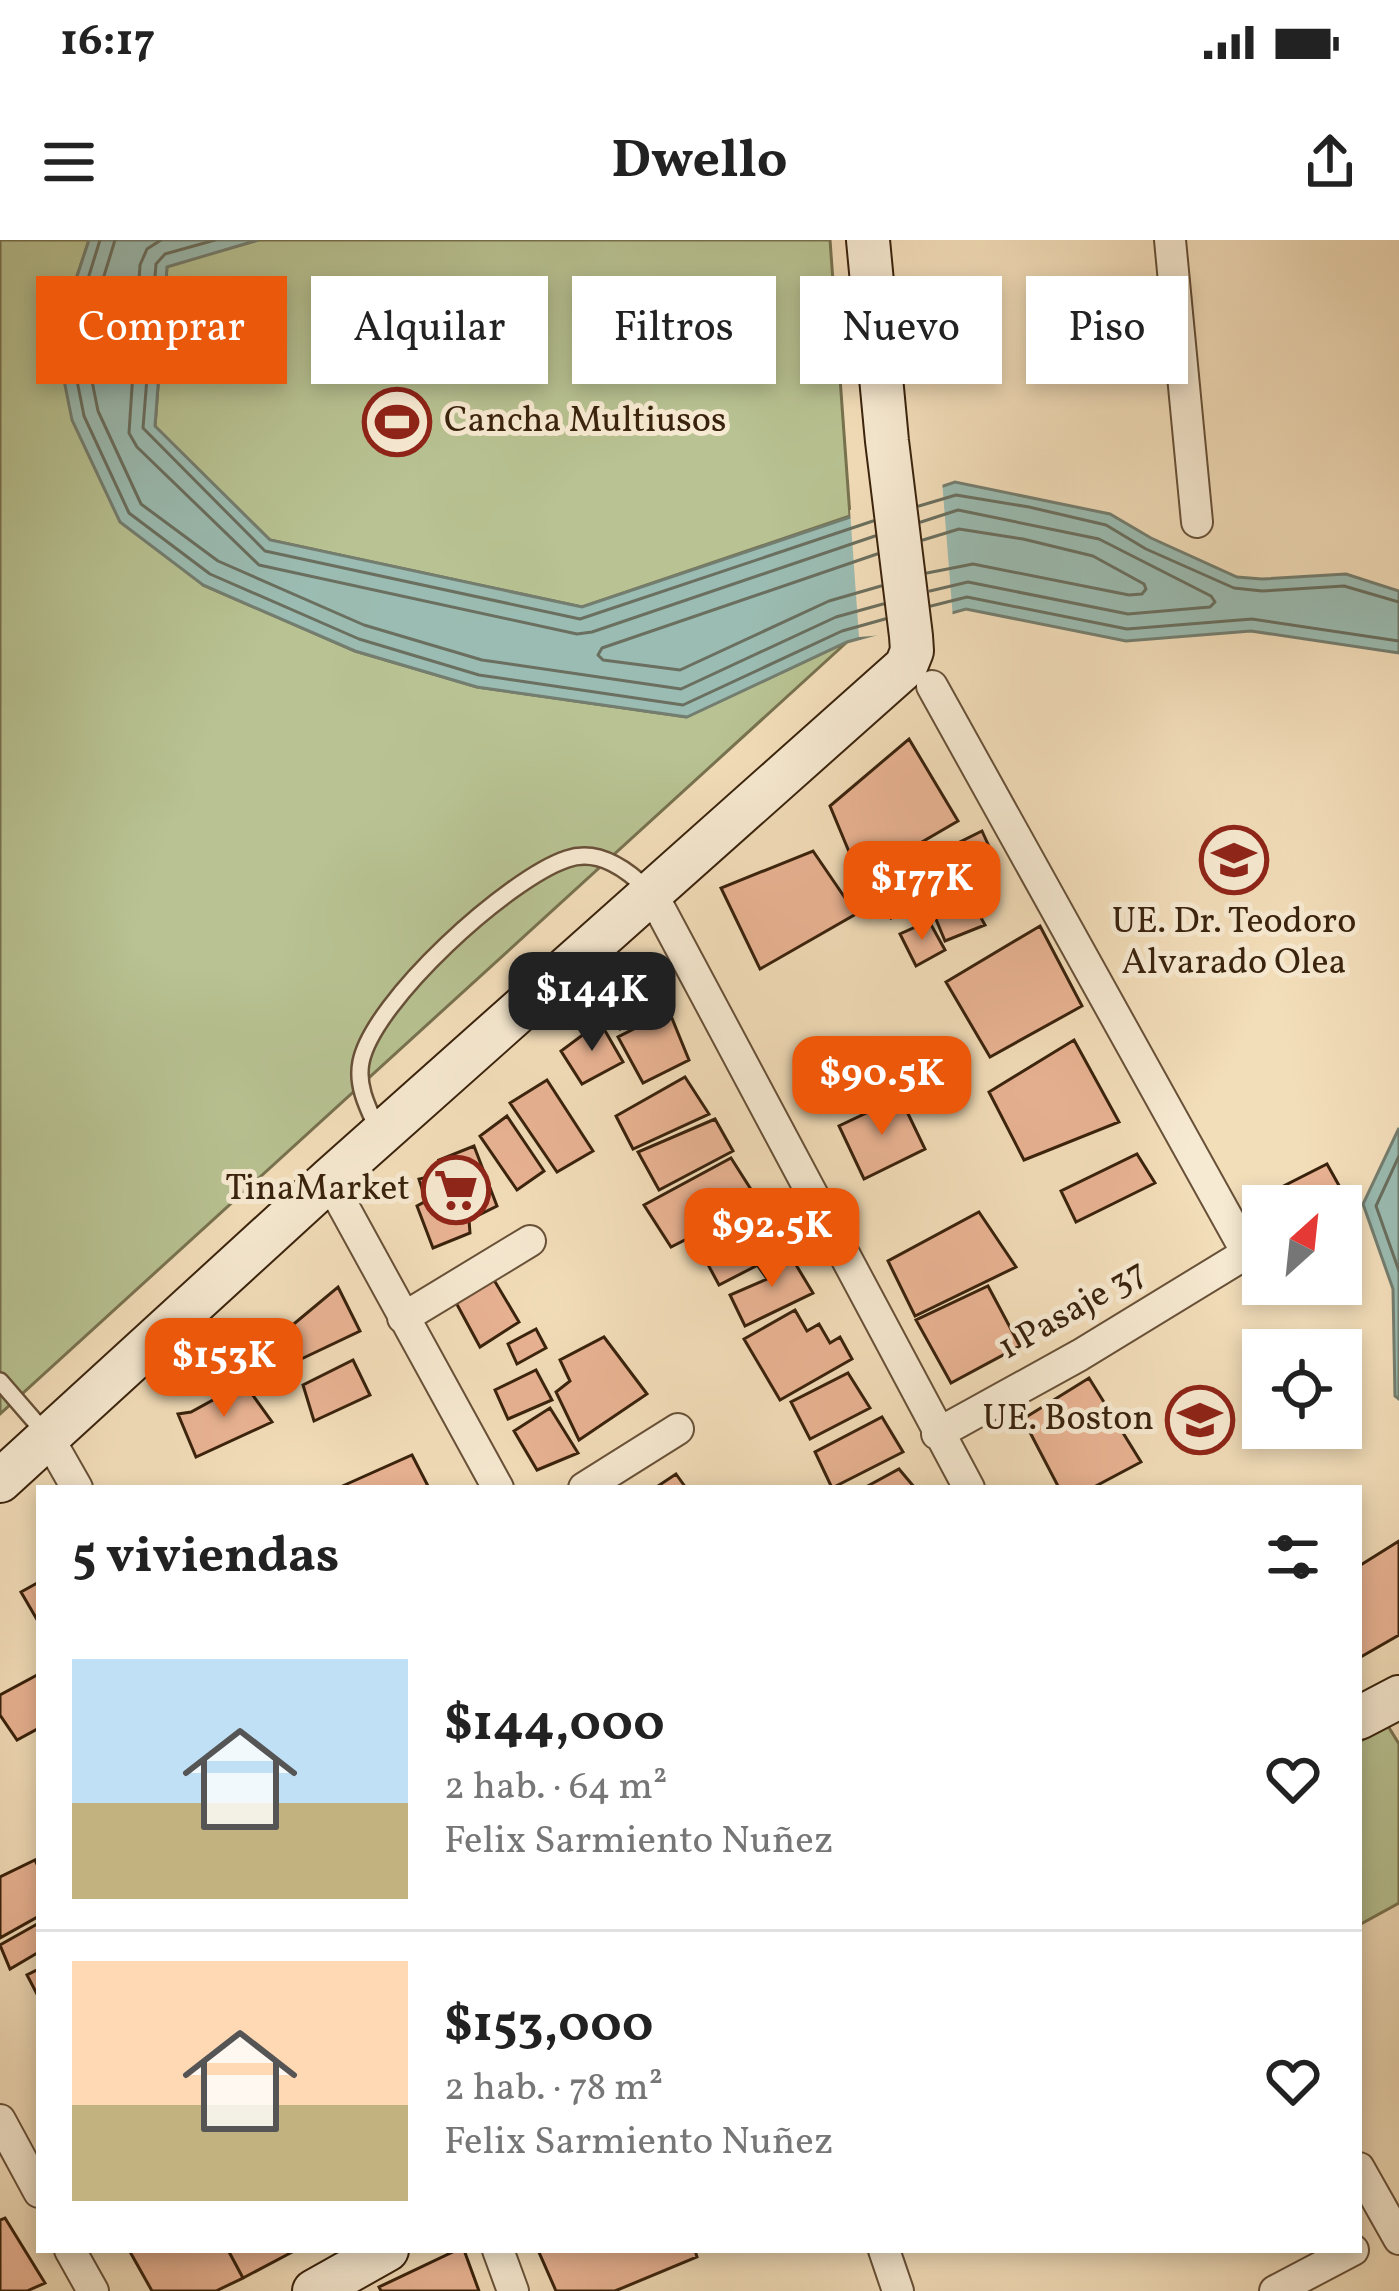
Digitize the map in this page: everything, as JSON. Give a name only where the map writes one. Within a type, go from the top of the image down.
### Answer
[{"type":"street","points":[[0,1481],[329,1180],[907,666],[913,651],[868,240]]},
{"type":"street","points":[[1170,240],[1197,522]]},
{"type":"street","name":"1 Pasaje 37","points":[[932,686],[1246,1253],[1080,1355],[937,1434]]},
{"type":"street","points":[[652,894],[967,1485]]},
{"type":"street","points":[[329,1180],[496,1485]]},
{"type":"street","points":[[403,1318],[530,1241]]},
{"type":"street","points":[[589,1485],[678,1429]]},
{"type":"street","points":[[48,1437],[75,1485]]},
{"type":"street","points":[[1362,1716],[1399,1697]]},
{"type":"street","points":[[0,2120],[36,2186]]},
{"type":"street","points":[[1362,2173],[1397,2231],[1362,2246]]},
{"type":"street","points":[[72,2253],[93,2291]]},
{"type":"street","points":[[314,2291],[382,2253]]},
{"type":"street","points":[[499,2253],[513,2291]]},
{"type":"street","points":[[885,2253],[898,2291]]},
{"type":"street","points":[[1275,2291],[1347,2253]]},
{"type":"lane","points":[[380,1135],[364,1099],[362,1058],[374,1025],[436,953],[512,892],[568,858],[616,863],[652,894]]},
{"type":"lane","points":[[0,1381],[48,1437]]},
{"type":"green space","points":[[0,240],[89,240],[77,276],[36,276],[36,384],[83,384],[203,585],[355,651],[477,687],[686,717],[847,642],[0,1414]]},
{"type":"green space","points":[[258,240],[830,240],[833,276],[800,276],[800,384],[840,384],[850,516],[582,607],[270,540],[155,427],[158,384],[287,384],[287,276],[166,276],[167,266]]},
{"type":"green space","points":[[1388,1726],[1399,1744],[1399,1903],[1362,1923],[1362,1740]]},
{"type":"water","points":[[89,240],[258,240],[167,267],[166,276],[77,276]]},
{"type":"water","points":[[65,384],[158,384],[155,426],[270,540],[582,607],[955,482],[1110,514],[1237,577],[1346,574],[1399,591],[1399,653],[1251,631],[1126,641],[966,609],[847,642],[687,717],[477,687],[355,651],[203,585],[120,522],[72,420]]},
{"type":"water","points":[[1399,1128],[1399,1399],[1395,1396],[1393,1289],[1363,1204]]},
{"type":"pier","points":[[942,480],[953,619],[897,634],[859,637],[850,510]]},
{"type":"building","points":[[909,739],[958,821],[860,878],[830,806]]},
{"type":"building","points":[[982,831],[992,853],[961,870],[950,847]]},
{"type":"building","points":[[813,851],[856,914],[760,969],[721,888]]},
{"type":"building","points":[[910,868],[929,902],[891,918],[875,883]]},
{"type":"building","points":[[970,898],[985,925],[945,941],[933,912]]},
{"type":"building","points":[[929,921],[945,950],[916,966],[900,934]]},
{"type":"building","points":[[1040,926],[1082,1006],[990,1057],[946,982]]},
{"type":"building","points":[[649,987],[661,1007],[620,1029],[611,1011]]},
{"type":"building","points":[[669,1011],[689,1060],[643,1083],[618,1037]]},
{"type":"building","points":[[600,1022],[623,1062],[582,1084],[561,1051]]},
{"type":"building","points":[[1074,1040],[1119,1122],[1024,1160],[989,1092]]},
{"type":"building","points":[[685,1077],[709,1114],[633,1149],[616,1116]]},
{"type":"building","points":[[547,1080],[593,1151],[557,1172],[510,1103]]},
{"type":"building","points":[[900,1097],[925,1149],[864,1179],[839,1126]]},
{"type":"building","points":[[507,1116],[544,1171],[517,1190],[480,1136]]},
{"type":"building","points":[[715,1119],[733,1151],[659,1190],[638,1152]]},
{"type":"building","name":"TinaMarket","points":[[474,1146],[497,1206],[469,1220],[470,1233],[433,1248],[417,1206],[426,1201],[419,1179],[446,1173],[439,1160]]},
{"type":"building","points":[[1137,1154],[1155,1183],[1076,1222],[1061,1191]]},
{"type":"building","points":[[731,1158],[759,1202],[671,1247],[644,1205]]},
{"type":"building","points":[[1327,1164],[1339,1185],[1286,1185]]},
{"type":"building","points":[[764,1209],[787,1250],[719,1285],[698,1246]]},
{"type":"building","points":[[979,1212],[1016,1267],[915,1316],[888,1261]]},
{"type":"building","points":[[787,1250],[813,1293],[745,1326],[730,1295],[767,1279],[758,1266]]},
{"type":"building","points":[[494,1280],[519,1322],[480,1347],[454,1299]]},
{"type":"building","points":[[988,1286],[1020,1346],[951,1383],[916,1320]]},
{"type":"building","points":[[338,1287],[360,1331],[297,1361],[277,1338]]},
{"type":"building","points":[[795,1310],[807,1331],[819,1324],[830,1343],[840,1337],[852,1359],[780,1400],[744,1339]]},
{"type":"building","points":[[536,1329],[546,1348],[517,1364],[508,1344]]},
{"type":"building","points":[[604,1337],[647,1394],[579,1440],[556,1392],[570,1381],[560,1360]]},
{"type":"building","points":[[353,1360],[370,1395],[314,1421],[303,1385]]},
{"type":"building","points":[[536,1370],[552,1400],[508,1419],[495,1390]]},
{"type":"building","points":[[848,1373],[870,1408],[810,1439],[791,1402]]},
{"type":"building","points":[[1089,1378],[1141,1462],[1098,1485],[1057,1485],[1023,1419]]},
{"type":"building","points":[[244,1383],[272,1422],[196,1457],[178,1414],[191,1412]]},
{"type":"building","points":[[550,1408],[578,1453],[537,1470],[514,1431]]},
{"type":"building","points":[[882,1417],[903,1452],[831,1485],[815,1452]]},
{"type":"building","points":[[412,1455],[427,1485],[345,1485]]},
{"type":"building","points":[[899,1469],[912,1485],[870,1485]]},
{"type":"building","points":[[676,1474],[684,1485],[660,1485]]},
{"type":"building","points":[[1399,1541],[1399,1635],[1362,1656],[1362,1564]]},
{"type":"building","points":[[36,1584],[36,1618],[21,1592]]},
{"type":"building","points":[[36,1676],[36,1730],[17,1740],[0,1715],[0,1695]]},
{"type":"building","points":[[36,1862],[36,1918],[0,1938],[0,1877]]},
{"type":"building","points":[[36,1925],[36,1954],[10,1969],[0,1945]]},
{"type":"building","points":[[36,1970],[36,1992],[27,1975]]},
{"type":"building","points":[[5,2218],[45,2283],[27,2291],[0,2291],[0,2220]]},
{"type":"building","points":[[131,2253],[230,2253],[243,2278],[216,2291],[152,2291]]},
{"type":"building","points":[[230,2253],[290,2253],[243,2278]]},
{"type":"building","points":[[451,2253],[465,2253],[479,2291],[381,2291],[379,2287]]},
{"type":"building","points":[[539,2253],[696,2253],[697,2257],[615,2291],[556,2291]]},
{"type":"place","name":"Cancha Multiusos","points":[[397,422]]},
{"type":"place","name":"UE. Dr. Teodoro Alvarado Olea","points":[[1234,860]]},
{"type":"place","name":"TinaMarket","points":[[456,1190]]},
{"type":"place","name":"UE. Boston","points":[[1200,1420]]}]
